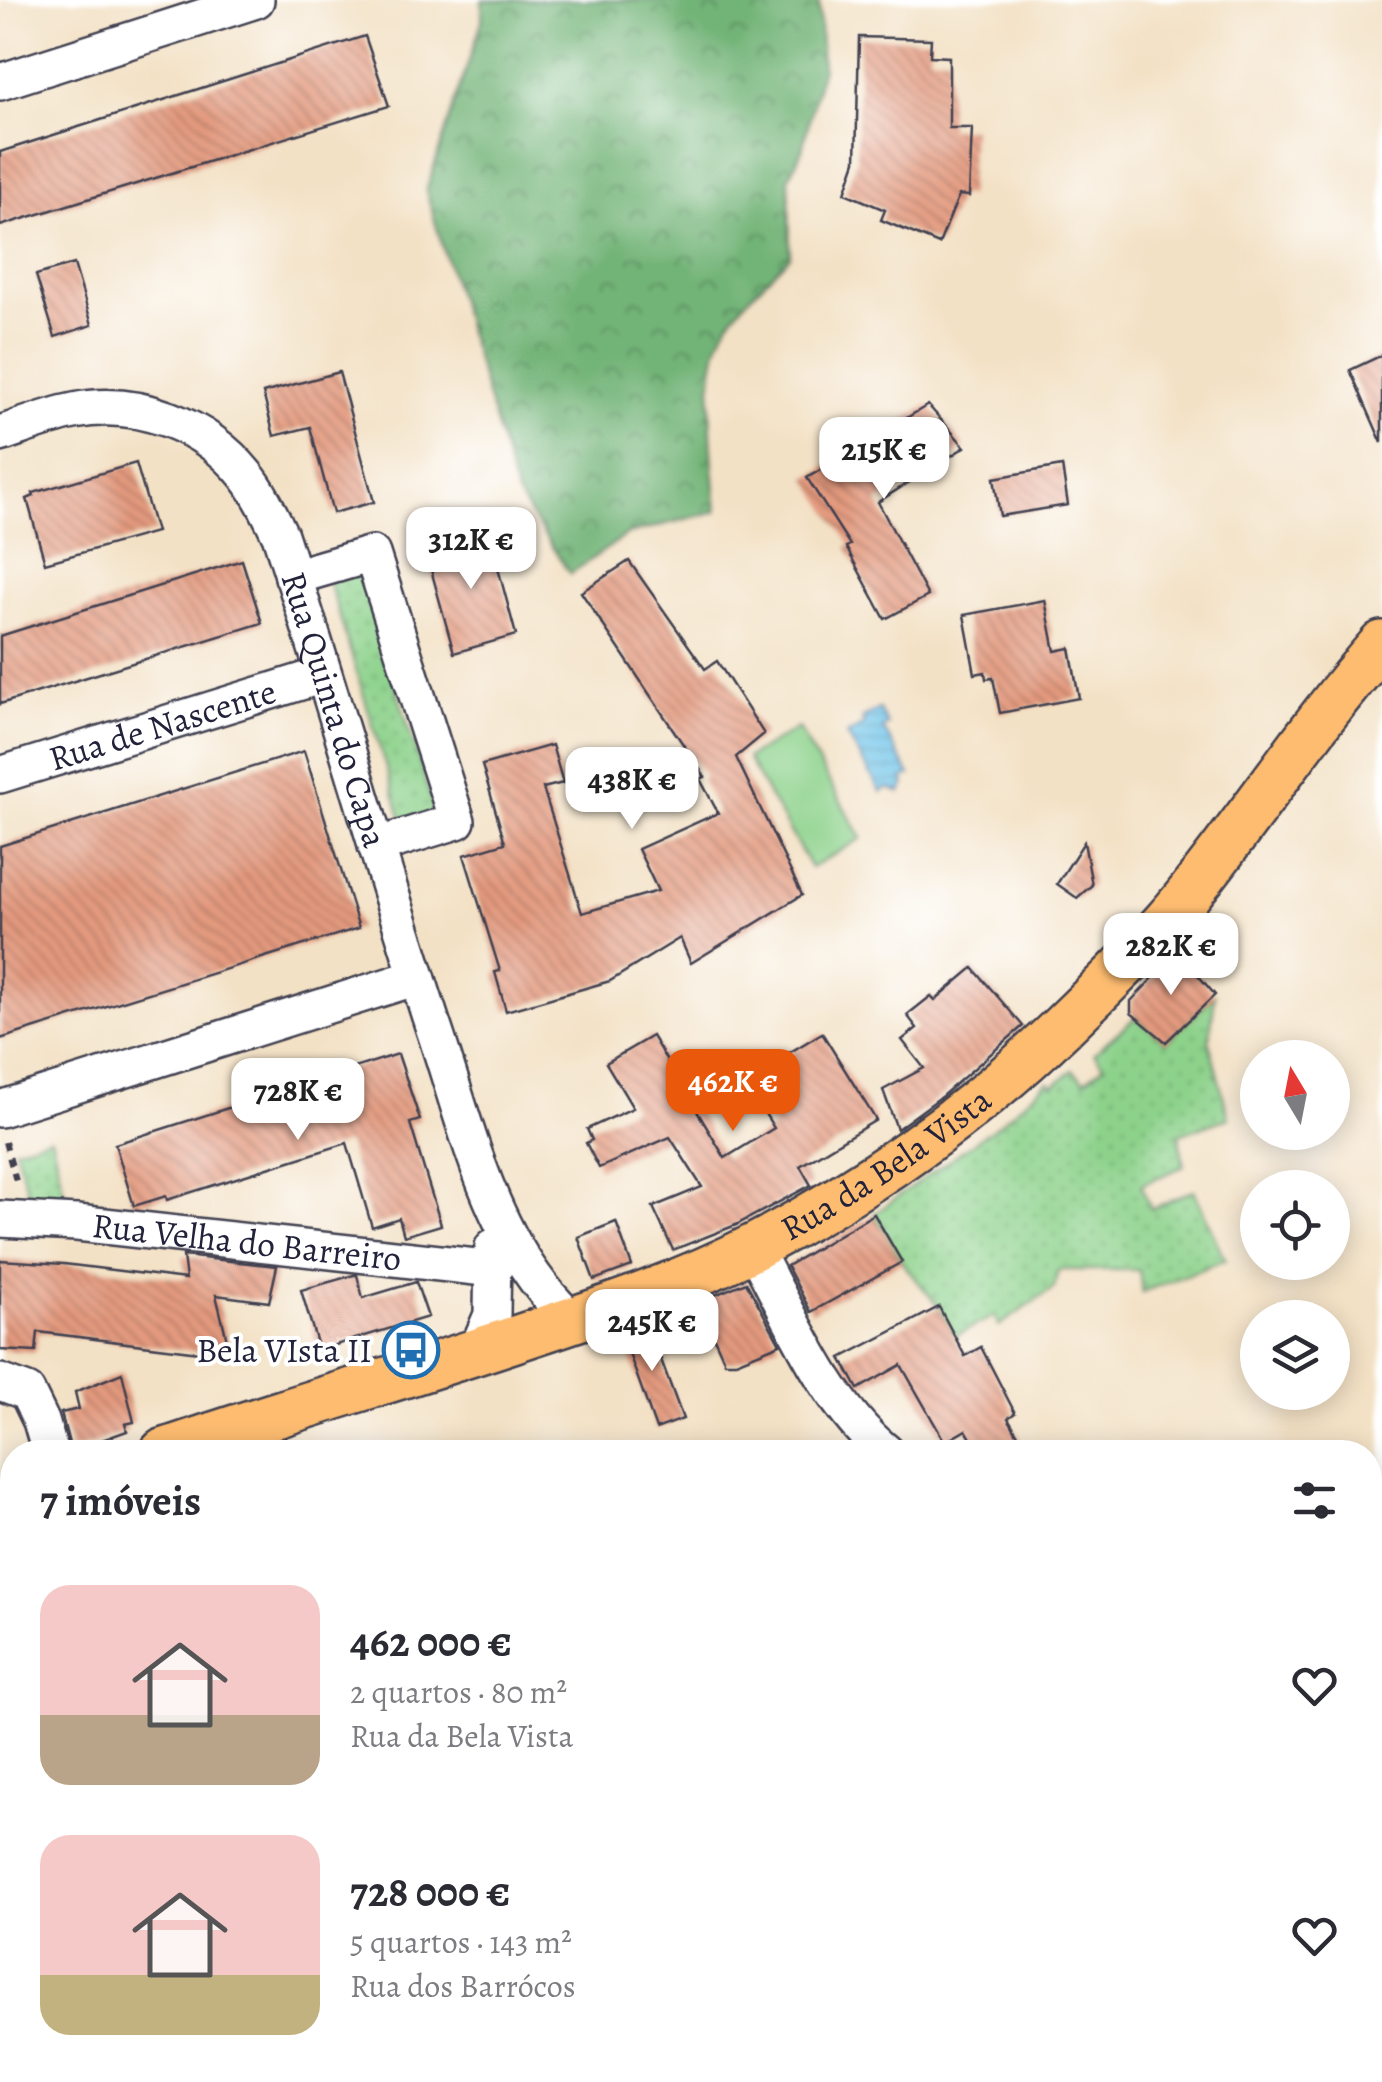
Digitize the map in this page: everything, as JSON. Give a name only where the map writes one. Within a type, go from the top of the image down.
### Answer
[{"type":"main road","name":"Rua da Bela Vista","points":[[201,1440],[656,1290],[753,1247],[911,1154],[993,1090],[1063,1026],[1190,893],[1336,698],[1382,644]]},
{"type":"street","points":[[0,82],[256,0]]},
{"type":"street","name":"Rua Quinta do Capa","points":[[0,434],[72,411],[101,407],[169,418],[198,432],[246,475],[280,535],[417,977],[494,1206]]},
{"type":"street","points":[[294,577],[372,554],[457,821],[376,846]]},
{"type":"street","name":"Rua de Nascente","points":[[0,776],[324,675]]},
{"type":"street","points":[[0,1109],[417,977]]},
{"type":"street","name":"Rua Velha do Barreiro","points":[[10,1206],[78,1223],[494,1269]]},
{"type":"street","points":[[476,1352],[492,1316],[494,1206]]},
{"type":"street","points":[[494,1206],[529,1272],[547,1297],[572,1320]]},
{"type":"street","points":[[753,1247],[838,1402],[871,1440]]},
{"type":"street","points":[[0,1382],[27,1392],[47,1440]]},
{"type":"path","points":[[6,1146],[10,1206]]},
{"type":"green space","points":[[482,0],[819,0],[822,68],[802,150],[789,178],[790,256],[736,313],[717,351],[711,420],[717,511],[628,534],[570,574],[516,493],[426,191],[482,21]]},
{"type":"green space","points":[[361,572],[435,813],[403,823],[329,582]]},
{"type":"green space","points":[[798,728],[862,838],[811,868],[747,758]]},
{"type":"green space","points":[[1215,995],[1209,1042],[1229,1118],[1179,1134],[1184,1166],[1141,1185],[1151,1209],[1194,1190],[1225,1260],[1142,1292],[1139,1270],[1058,1270],[1054,1288],[999,1326],[994,1316],[935,1347],[953,1333],[939,1307],[902,1262],[874,1214],[998,1125],[1048,1081],[1053,1086],[1073,1070],[1084,1081],[1104,1066],[1094,1053],[1136,1017],[1166,1042]]},
{"type":"green space","points":[[51,1137],[68,1209],[32,1207],[15,1148]]},
{"type":"water","points":[[879,709],[888,725],[883,728],[910,775],[903,779],[901,793],[888,788],[881,792],[847,735]]},
{"type":"building","points":[[365,36],[389,106],[0,226],[0,152]]},
{"type":"building","points":[[859,37],[931,39],[930,56],[949,57],[949,128],[972,128],[969,196],[959,195],[939,244],[881,220],[885,210],[845,193],[856,161]]},
{"type":"building","points":[[74,264],[92,325],[55,337],[36,275]]},
{"type":"building","points":[[1382,355],[1382,443],[1350,370]]},
{"type":"building","points":[[339,372],[374,502],[333,513],[310,427],[274,436],[263,393]]},
{"type":"building","points":[[928,405],[965,447],[878,502],[928,596],[885,619],[846,547],[850,545],[807,478]]},
{"type":"building","points":[[136,463],[156,532],[45,563],[27,499],[33,493]]},
{"type":"building","points":[[1062,466],[1068,505],[1000,516],[994,478]]},
{"type":"building","points":[[488,531],[516,635],[454,653],[425,548]]},
{"type":"building","points":[[242,560],[262,623],[0,704],[0,636]]},
{"type":"building","points":[[629,561],[705,669],[717,661],[764,734],[736,757],[802,895],[691,963],[680,938],[610,981],[506,1011],[495,972],[500,971],[464,855],[505,843],[482,765],[552,745],[563,783],[543,788],[582,913],[658,891],[638,849],[718,813],[700,779],[705,777],[581,592]]},
{"type":"building","points":[[1045,600],[1055,651],[1070,648],[1079,698],[1000,713],[993,678],[986,679],[985,672],[975,674],[964,615]]},
{"type":"building","points":[[304,751],[359,928],[0,1039],[0,846]]},
{"type":"building","points":[[1084,842],[1092,885],[1077,898],[1057,884]]},
{"type":"building","points":[[1178,952],[1215,995],[1166,1042],[1131,1013],[1131,1001]]},
{"type":"building","points":[[973,968],[1023,1026],[897,1129],[883,1090],[924,1068],[902,1040],[917,1028],[907,1015],[931,996],[935,1000]]},
{"type":"building","points":[[822,1033],[876,1120],[800,1166],[811,1185],[736,1225],[673,1250],[653,1207],[702,1187],[670,1137],[599,1168],[586,1143],[592,1140],[587,1129],[633,1108],[606,1063],[652,1036],[725,1158],[774,1128],[744,1080]]},
{"type":"building","points":[[398,1054],[420,1120],[410,1123],[441,1225],[404,1236],[399,1218],[372,1227],[347,1143],[167,1200],[166,1196],[134,1206],[115,1144]]},
{"type":"building","points":[[874,1214],[902,1262],[811,1312],[787,1266]]},
{"type":"building","points":[[616,1222],[632,1266],[594,1280],[578,1237]]},
{"type":"building","points":[[183,1256],[277,1266],[269,1302],[216,1295],[231,1356],[38,1332],[36,1352],[0,1350],[0,1260],[186,1279]]},
{"type":"building","points":[[354,1275],[363,1298],[416,1282],[428,1317],[319,1350],[301,1290]]},
{"type":"building","points":[[746,1282],[780,1344],[736,1362],[725,1362],[698,1302]]},
{"type":"building","points":[[939,1307],[965,1356],[981,1347],[1015,1413],[1008,1418],[1021,1440],[972,1440],[966,1430],[944,1440],[901,1365],[858,1389],[841,1358]]},
{"type":"building","points":[[652,1320],[661,1344],[656,1346],[683,1419],[656,1429],[621,1331]]},
{"type":"building","points":[[122,1373],[134,1422],[125,1424],[127,1431],[102,1440],[68,1440],[61,1413],[79,1409],[75,1392]]},
{"type":"place","name":"Bela VIsta II","points":[[411,1350]]}]
